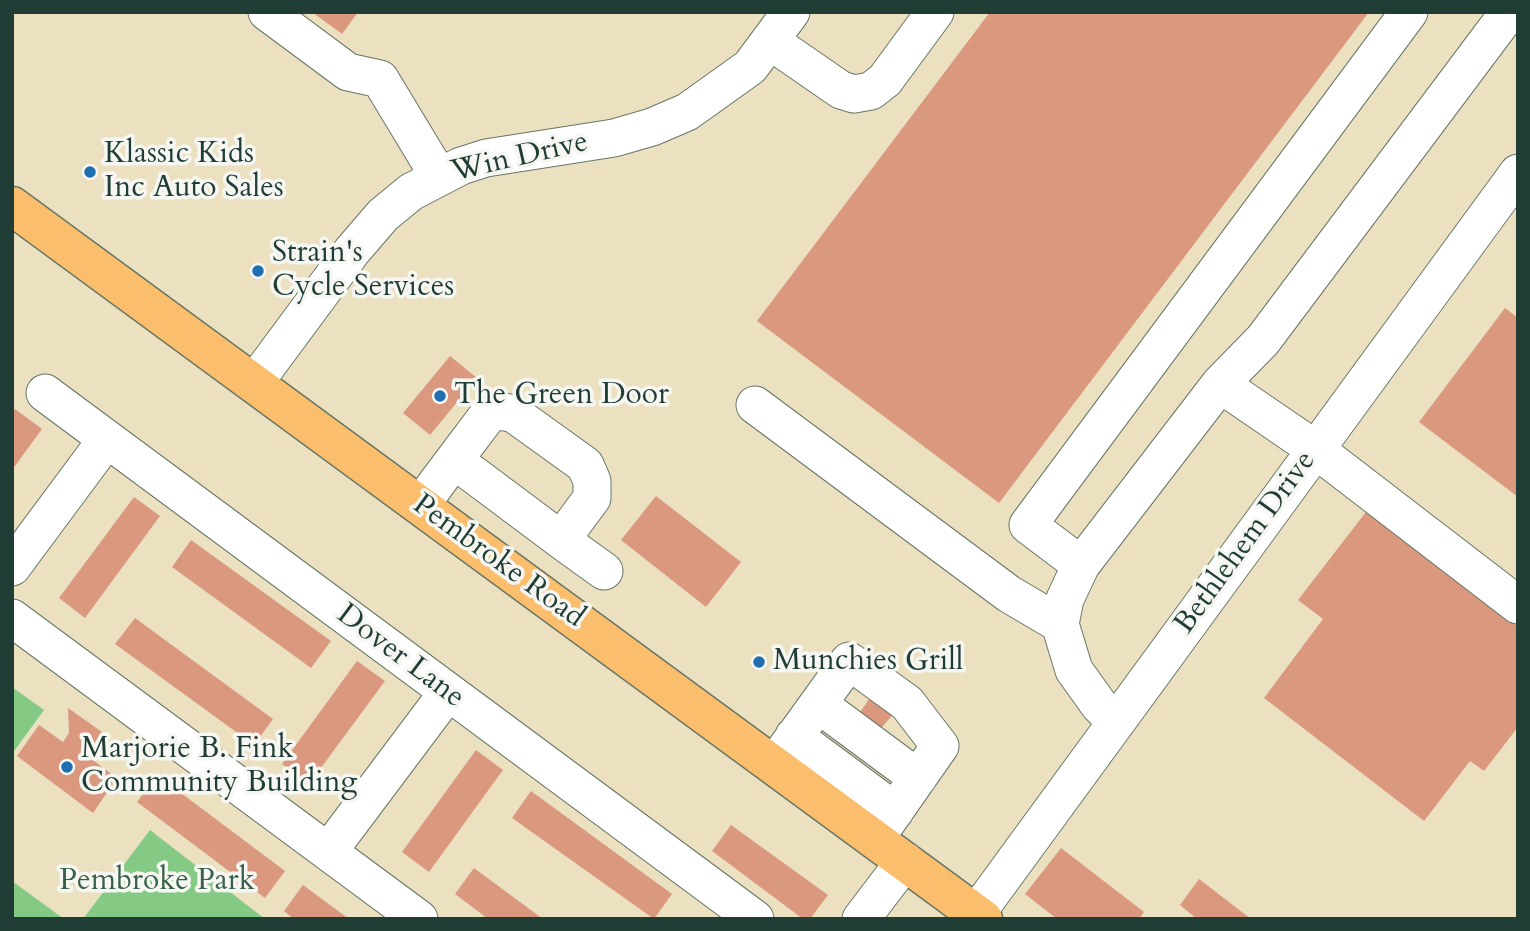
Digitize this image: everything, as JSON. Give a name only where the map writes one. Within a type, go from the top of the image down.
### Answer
[{"type":"main road","name":"Pembroke Road","points":[[12,206],[421,505],[784,751],[885,825],[905,861],[980,916]]},
{"type":"street","points":[[267,12],[348,72],[380,79],[438,175]]},
{"type":"street","points":[[780,27],[841,90],[854,94],[871,91],[885,79],[935,12]]},
{"type":"street","points":[[1081,565],[1028,525],[1409,12]]},
{"type":"street","points":[[1115,721],[1098,705],[1074,670],[1060,624],[1065,599],[1081,565],[1220,384],[1263,340],[1509,12]]},
{"type":"street","name":"Win Drive","points":[[255,382],[352,251],[383,215],[438,175],[486,158],[614,138],[652,127],[687,112],[750,67],[780,27]]},
{"type":"street","name":"Bethlehem Drive","points":[[980,916],[1115,721],[1315,449],[1514,186]]},
{"type":"street","points":[[1220,384],[1315,449],[1518,605]]},
{"type":"street","name":"Dover Lane","points":[[46,393],[755,919]]},
{"type":"street","points":[[755,405],[1009,594],[1060,624]]},
{"type":"street","points":[[421,505],[488,415],[500,411],[514,414],[585,465],[592,481],[592,498],[561,540]]},
{"type":"street","points":[[12,567],[107,439]]},
{"type":"street","points":[[454,460],[604,571]]},
{"type":"street","points":[[12,618],[419,919]]},
{"type":"street","points":[[784,751],[849,662],[907,703],[940,746],[885,825]]},
{"type":"street","points":[[328,852],[448,692]]},
{"type":"street","points":[[818,704],[918,778]]},
{"type":"street","points":[[861,919],[905,861]]},
{"type":"green space","points":[[12,687],[44,710],[12,754]]},
{"type":"green space","name":"Pembroke Park","points":[[150,830],[265,919],[83,919]]},
{"type":"green space","name":"Pembroke Park","points":[[12,881],[64,919],[12,919]]},
{"type":"building","points":[[312,12],[358,12],[342,34]]},
{"type":"building","points":[[990,12],[1369,12],[999,503],[757,321]]},
{"type":"building","points":[[1505,308],[1518,318],[1518,497],[1419,422]]},
{"type":"building","name":"The Green Door","points":[[450,356],[477,378],[430,435],[403,413]]},
{"type":"building","points":[[15,409],[42,429],[12,470],[12,413]]},
{"type":"building","points":[[656,496],[741,562],[706,607],[621,540]]},
{"type":"building","points":[[134,497],[160,516],[85,618],[59,598]]},
{"type":"building","points":[[1369,508],[1518,622],[1518,727],[1484,771],[1470,761],[1424,821],[1264,698],[1323,619],[1298,600]]},
{"type":"building","points":[[191,540],[331,641],[311,668],[172,567]]},
{"type":"building","points":[[135,618],[273,719],[254,745],[115,644]]},
{"type":"building","points":[[357,661],[385,681],[309,784],[282,764]]},
{"type":"building","points":[[872,695],[895,712],[877,733],[856,718]]},
{"type":"building","name":"Marjorie B. Fink Community Building","points":[[68,708],[102,732],[86,755],[117,778],[93,813],[17,756],[39,725],[63,742],[69,733]]},
{"type":"building","points":[[476,750],[503,770],[429,872],[402,852]]},
{"type":"building","points":[[157,775],[285,871],[265,898],[137,802]]},
{"type":"building","points":[[531,791],[672,894],[654,919],[512,818]]},
{"type":"building","points":[[731,825],[828,895],[810,919],[803,919],[712,851]]},
{"type":"building","points":[[1061,848],[1144,912],[1139,919],[1057,919],[1025,894]]},
{"type":"building","points":[[474,868],[543,919],[488,919],[455,894]]},
{"type":"building","points":[[1199,879],[1251,919],[1197,919],[1180,905]]},
{"type":"building","points":[[303,885],[349,919],[294,919],[284,911]]},
{"type":"place","name":"Klassic Kids Inc Auto Sales","points":[[90,172]]},
{"type":"place","name":"Strain's Cycle Services","points":[[258,271]]},
{"type":"place","name":"The Green Door","points":[[440,396]]},
{"type":"place","name":"Munchies Grill","points":[[759,662]]},
{"type":"place","name":"Marjorie B. Fink Community Building","points":[[67,767]]}]
